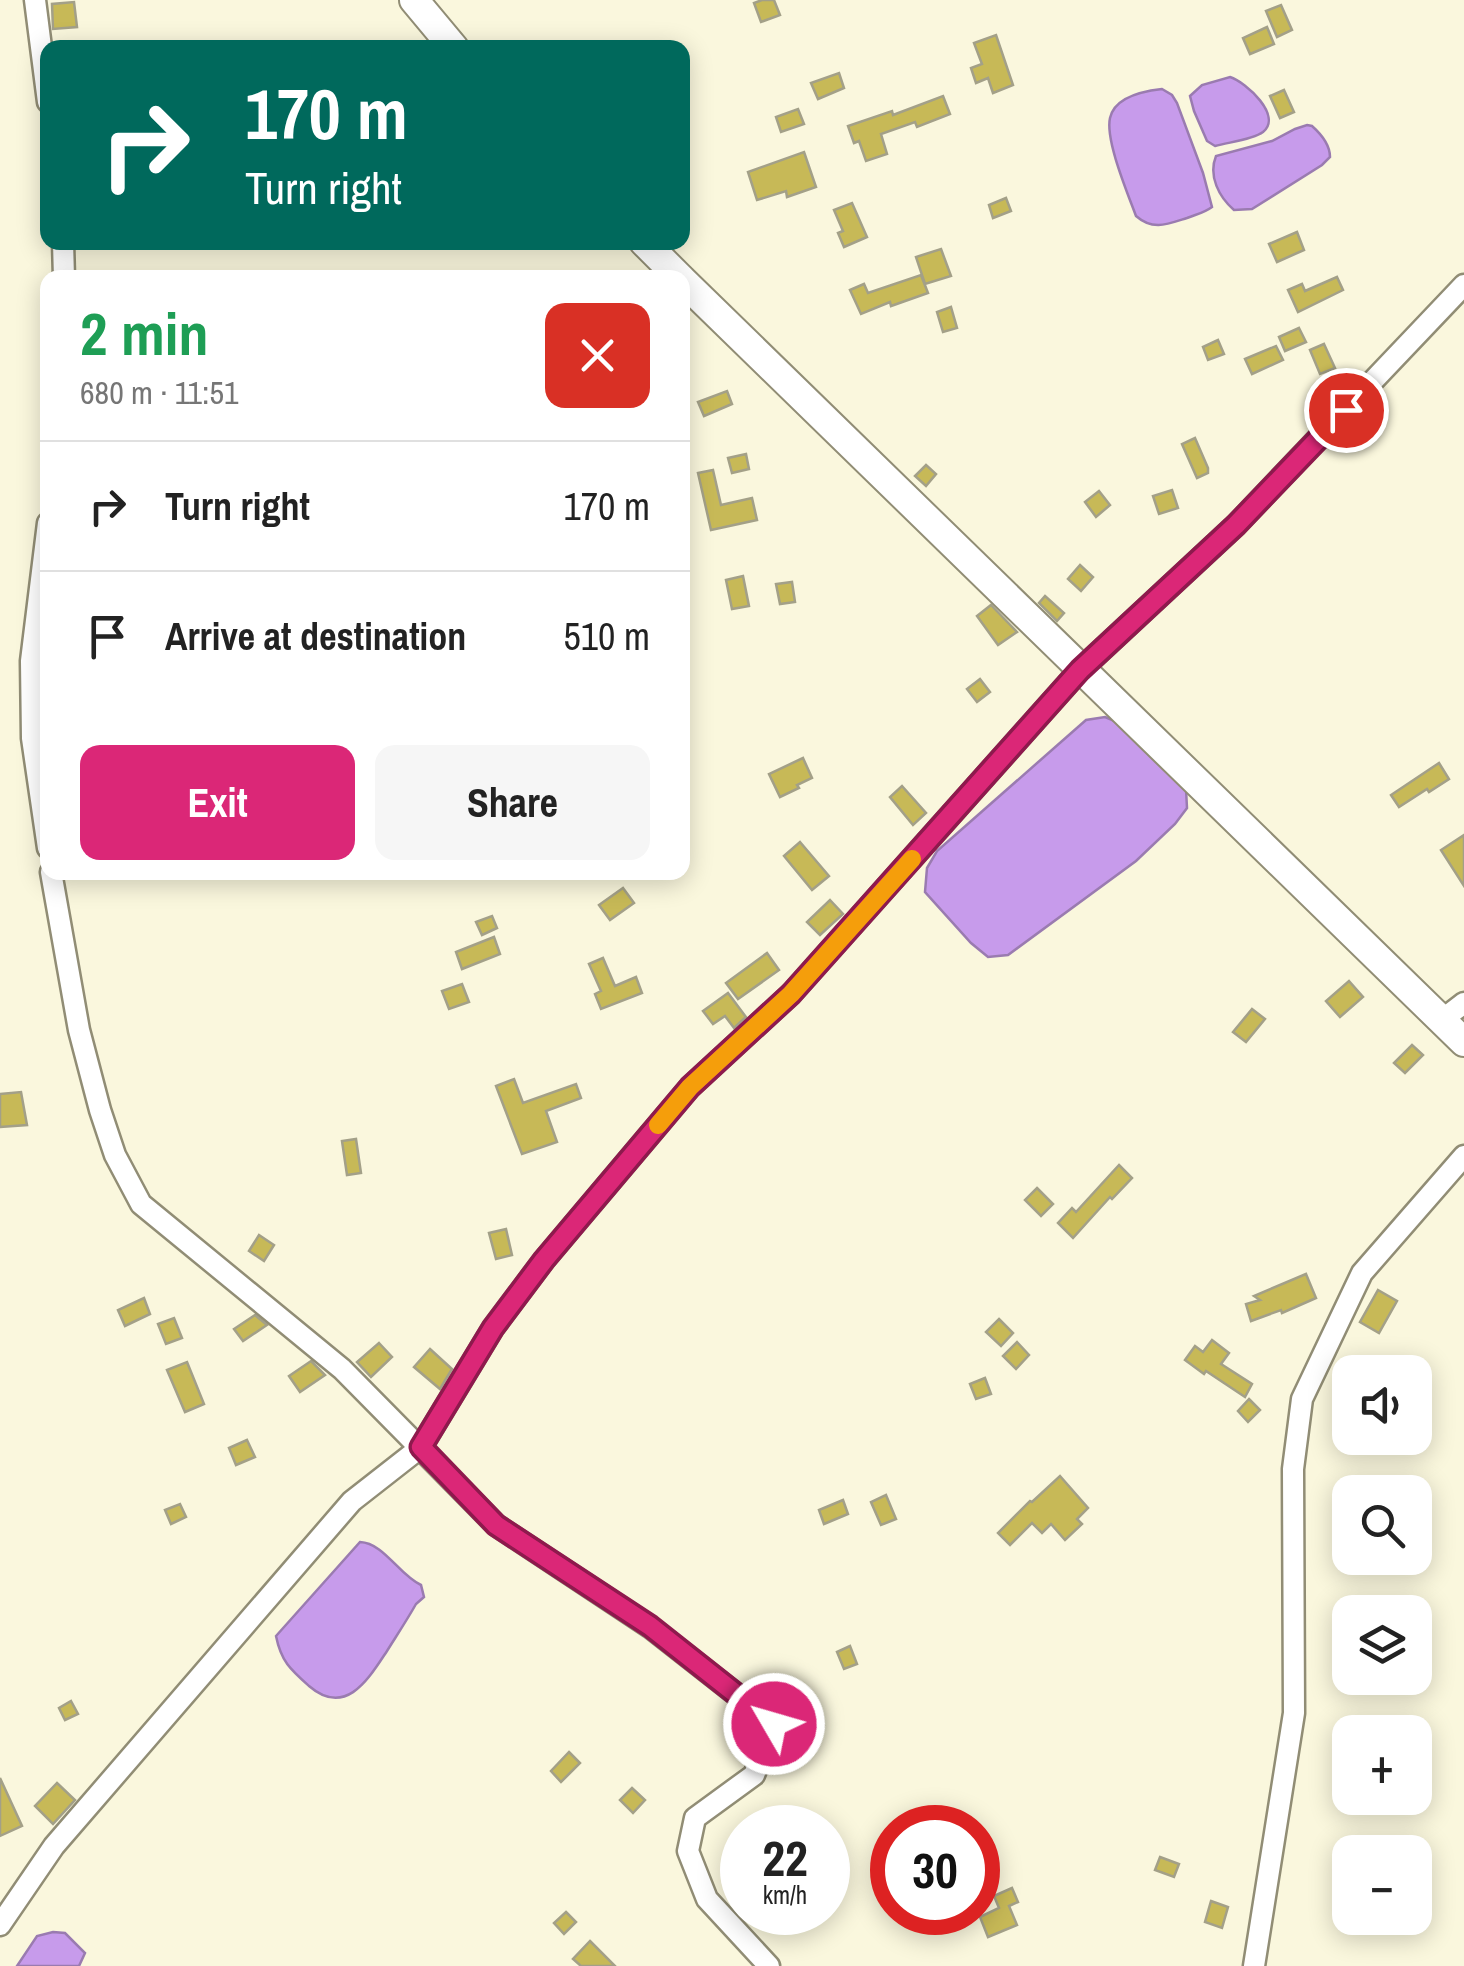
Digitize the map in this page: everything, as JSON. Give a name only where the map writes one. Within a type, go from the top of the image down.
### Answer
[{"type":"street","points":[[35,0],[40,40]]},
{"type":"street","points":[[414,0],[447,40]]},
{"type":"street","points":[[652,250],[672,270]]},
{"type":"street","points":[[0,1925],[54,1846],[352,1501],[421,1447],[503,1315],[544,1260],[690,1087],[791,994],[1080,670],[1236,525],[1464,284]]},
{"type":"street","points":[[690,288],[1080,670],[1453,1011],[1464,1042]]},
{"type":"street","points":[[40,588],[31,661],[32,738],[40,793]]},
{"type":"street","points":[[53,880],[79,1030],[115,1155],[140,1204],[342,1369],[496,1525],[650,1626],[774,1724],[754,1775],[695,1818],[688,1851],[708,1899],[769,1966]]},
{"type":"street","points":[[1254,1966],[1294,1714],[1293,1469],[1302,1398],[1362,1272],[1464,1156]]},
{"type":"shaded area","points":[[1230,77],[1260,100],[1269,117],[1268,125],[1253,137],[1215,146],[1207,141],[1190,96],[1202,85]]},
{"type":"shaded area","points":[[1162,89],[1177,103],[1212,207],[1155,225],[1136,216],[1109,128],[1118,104],[1139,93]]},
{"type":"shaded area","points":[[1307,125],[1322,136],[1330,157],[1252,209],[1234,210],[1216,186],[1216,156],[1272,141]]},
{"type":"shaded area","points":[[1105,717],[1122,724],[1186,789],[1187,808],[1136,861],[1008,955],[988,957],[925,892],[927,868],[937,851],[1086,720]]},
{"type":"shaded area","points":[[360,1542],[384,1553],[421,1585],[424,1597],[364,1682],[355,1691],[334,1698],[322,1695],[292,1669],[276,1636]]},
{"type":"shaded area","points":[[65,1933],[85,1953],[79,1966],[17,1966],[37,1936]]},
{"type":"building","points":[[774,0],[780,15],[761,22],[754,3]]},
{"type":"building","points":[[74,2],[77,27],[53,29],[52,4]]},
{"type":"building","points":[[1281,5],[1292,30],[1277,37],[1266,11]]},
{"type":"building","points":[[1267,27],[1274,44],[1250,54],[1243,38]]},
{"type":"building","points":[[996,35],[1013,85],[993,93],[988,78],[976,83],[971,68],[982,64],[974,43]]},
{"type":"building","points":[[839,73],[844,88],[818,99],[811,83]]},
{"type":"building","points":[[1284,90],[1294,112],[1280,118],[1270,96]]},
{"type":"building","points":[[943,96],[950,114],[917,127],[915,122],[881,134],[887,154],[866,161],[848,126],[892,111],[893,115]]},
{"type":"building","points":[[798,109],[804,124],[781,132],[776,117]]},
{"type":"building","points":[[804,152],[816,187],[787,197],[786,191],[757,200],[748,172]]},
{"type":"building","points":[[1006,198],[1011,211],[993,218],[989,205]]},
{"type":"building","points":[[852,203],[867,237],[844,247],[838,233],[843,231],[834,210]]},
{"type":"building","points":[[1297,232],[1304,250],[1277,262],[1269,244]]},
{"type":"building","points":[[941,249],[951,276],[925,284],[916,257]]},
{"type":"building","points":[[921,275],[928,293],[861,314],[850,290],[864,284],[868,293]]},
{"type":"building","points":[[1337,277],[1343,290],[1298,312],[1288,290],[1302,284],[1305,291]]},
{"type":"building","points":[[951,307],[957,328],[943,332],[937,312]]},
{"type":"building","points":[[1299,328],[1306,342],[1285,351],[1279,337]]},
{"type":"building","points":[[1218,340],[1224,354],[1208,360],[1203,347]]},
{"type":"building","points":[[1324,344],[1335,368],[1320,374],[1310,350]]},
{"type":"building","points":[[1276,346],[1283,360],[1252,374],[1245,359]]},
{"type":"building","points":[[727,391],[732,404],[704,416],[698,402]]},
{"type":"building","points":[[1195,438],[1208,468],[1208,473],[1197,478],[1182,444]]},
{"type":"building","points":[[746,454],[749,469],[732,473],[728,458]]},
{"type":"building","points":[[926,465],[936,474],[926,486],[915,476]]},
{"type":"building","points":[[713,470],[721,505],[752,498],[757,520],[711,530],[698,473]]},
{"type":"building","points":[[1172,490],[1178,508],[1159,514],[1153,496]]},
{"type":"building","points":[[1099,491],[1110,505],[1096,517],[1085,502]]},
{"type":"building","points":[[1080,565],[1093,577],[1081,591],[1068,579]]},
{"type":"building","points":[[743,576],[749,606],[732,609],[726,580]]},
{"type":"building","points":[[792,582],[795,602],[780,604],[776,584]]},
{"type":"building","points":[[1045,596],[1064,613],[1057,621],[1039,603]]},
{"type":"building","points":[[991,605],[1017,632],[998,645],[977,616]]},
{"type":"building","points":[[980,679],[990,692],[977,702],[967,689]]},
{"type":"building","points":[[803,758],[812,778],[780,797],[769,774]]},
{"type":"building","points":[[1439,763],[1449,779],[1399,807],[1391,795]]},
{"type":"building","points":[[902,786],[926,813],[913,825],[890,797]]},
{"type":"building","points":[[1464,835],[1464,886],[1441,850]]},
{"type":"building","points":[[800,842],[829,876],[812,890],[784,856]]},
{"type":"building","points":[[623,888],[634,903],[610,920],[599,905]]},
{"type":"building","points":[[830,900],[843,914],[820,935],[807,922]]},
{"type":"building","points":[[492,916],[497,928],[482,935],[476,922]]},
{"type":"building","points":[[494,937],[500,954],[462,969],[456,952]]},
{"type":"building","points":[[767,953],[779,970],[738,999],[726,983]]},
{"type":"building","points":[[603,958],[615,986],[636,977],[642,993],[601,1009],[595,994],[601,991],[589,964]]},
{"type":"building","points":[[1349,981],[1363,997],[1340,1017],[1326,1001]]},
{"type":"building","points":[[462,984],[469,1002],[449,1009],[442,991]]},
{"type":"building","points":[[728,993],[746,1017],[734,1028],[725,1016],[713,1024],[703,1011]]},
{"type":"building","points":[[1252,1009],[1265,1019],[1246,1042],[1233,1032]]},
{"type":"building","points":[[1412,1045],[1423,1055],[1405,1073],[1394,1063]]},
{"type":"building","points":[[514,1079],[523,1103],[576,1084],[581,1098],[546,1111],[557,1142],[522,1154],[496,1086]]},
{"type":"building","points":[[21,1092],[27,1125],[0,1127],[0,1094]]},
{"type":"building","points":[[356,1139],[361,1173],[347,1175],[342,1141]]},
{"type":"building","points":[[1119,1165],[1132,1178],[1073,1238],[1058,1223],[1072,1208],[1076,1212]]},
{"type":"building","points":[[1037,1188],[1053,1204],[1041,1216],[1025,1200]]},
{"type":"building","points":[[506,1229],[512,1255],[496,1259],[489,1233]]},
{"type":"building","points":[[259,1235],[274,1245],[264,1261],[249,1251]]},
{"type":"building","points":[[1306,1274],[1316,1298],[1251,1321],[1246,1304],[1260,1300],[1254,1296]]},
{"type":"building","points":[[1378,1290],[1397,1301],[1379,1333],[1360,1322]]},
{"type":"building","points":[[144,1298],[150,1314],[125,1326],[118,1310]]},
{"type":"building","points":[[255,1315],[267,1325],[243,1341],[234,1329]]},
{"type":"building","points":[[174,1318],[182,1338],[166,1344],[158,1324]]},
{"type":"building","points":[[999,1319],[1013,1333],[1001,1346],[986,1332]]},
{"type":"building","points":[[1212,1340],[1229,1353],[1221,1364],[1252,1384],[1245,1397],[1185,1360],[1195,1346],[1203,1352]]},
{"type":"building","points":[[1017,1342],[1029,1355],[1016,1369],[1003,1356]]},
{"type":"building","points":[[379,1343],[392,1357],[371,1377],[357,1362]]},
{"type":"building","points":[[430,1349],[452,1369],[440,1389],[414,1367]]},
{"type":"building","points":[[311,1361],[325,1375],[300,1392],[289,1376]]},
{"type":"building","points":[[187,1362],[204,1404],[185,1412],[167,1370]]},
{"type":"building","points":[[985,1378],[991,1394],[976,1399],[970,1384]]},
{"type":"building","points":[[1249,1399],[1260,1410],[1248,1422],[1238,1411]]},
{"type":"building","points":[[247,1440],[255,1457],[236,1465],[229,1448]]},
{"type":"building","points":[[1060,1476],[1088,1508],[1077,1519],[1082,1524],[1065,1540],[1051,1524],[1042,1533],[1032,1523],[1010,1545],[998,1533]]},
{"type":"building","points":[[886,1495],[896,1519],[881,1525],[871,1502]]},
{"type":"building","points":[[843,1500],[848,1514],[824,1524],[819,1510]]},
{"type":"building","points":[[180,1504],[186,1517],[171,1524],[165,1510]]},
{"type":"building","points":[[850,1646],[857,1664],[844,1669],[837,1652]]},
{"type":"building","points":[[71,1701],[78,1714],[65,1720],[59,1708]]},
{"type":"building","points":[[569,1752],[580,1763],[561,1782],[551,1771]]},
{"type":"building","points":[[0,1778],[22,1826],[0,1836]]},
{"type":"building","points":[[57,1783],[75,1800],[53,1824],[35,1806]]},
{"type":"building","points":[[632,1788],[645,1800],[633,1813],[620,1800]]},
{"type":"building","points":[[1160,1857],[1179,1864],[1174,1877],[1155,1870]]},
{"type":"building","points":[[1012,1888],[1018,1902],[1009,1906],[1017,1925],[1000,1932],[1000,1893]]},
{"type":"building","points":[[1211,1901],[1228,1907],[1222,1928],[1205,1922]]},
{"type":"building","points":[[566,1912],[576,1922],[564,1934],[554,1923]]},
{"type":"building","points":[[590,1941],[615,1966],[581,1966],[573,1959]]},
{"type":"slow traffic","points":[[658,1125],[690,1087],[791,994],[912,859]]},
{"type":"route","points":[[774,1724],[650,1626],[496,1525],[421,1447],[493,1328],[544,1260],[690,1087],[791,994],[1080,670],[1236,525],[1346,410]]}]
